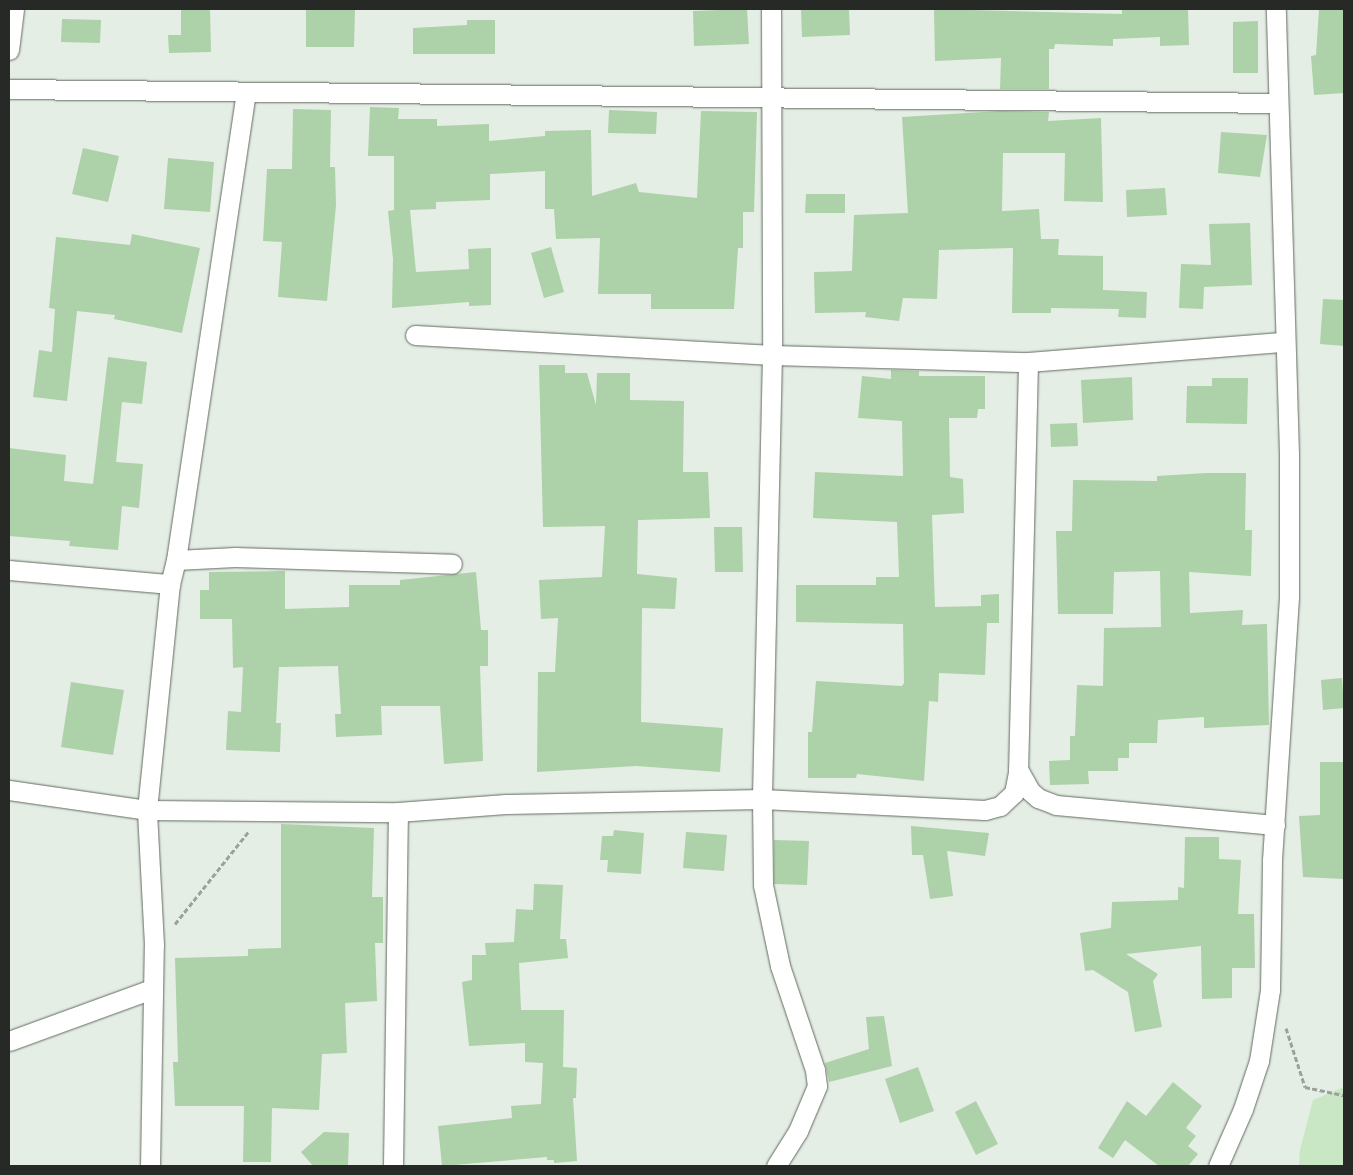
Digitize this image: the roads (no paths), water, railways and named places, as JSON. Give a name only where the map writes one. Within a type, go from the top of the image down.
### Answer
[{"type":"street","points":[[9,50],[14,9]]},
{"type":"street","points":[[771,9],[772,355],[762,798],[766,902],[780,966],[816,1078],[810,1107],[791,1144],[776,1166]]},
{"type":"street","points":[[1218,1166],[1243,1109],[1259,1060],[1270,990],[1275,825],[1289,598],[1289,454],[1276,103],[1276,9]]},
{"type":"street","points":[[9,89],[246,94],[1276,103]]},
{"type":"street","points":[[150,1166],[154,945],[147,810],[170,584],[176,560],[246,94]]},
{"type":"street","points":[[415,335],[772,355],[1028,362],[1284,342]]},
{"type":"street","points":[[9,790],[147,810],[398,812],[506,804],[762,798],[985,810],[1000,806],[1012,796],[1018,769],[1028,362]]},
{"type":"street","points":[[176,560],[235,557],[452,564]]},
{"type":"street","points":[[9,570],[170,584]]},
{"type":"street","points":[[1018,769],[1030,791],[1056,805],[1275,825]]},
{"type":"street","points":[[393,1166],[398,812]]},
{"type":"street","points":[[9,1041],[152,989]]}]
